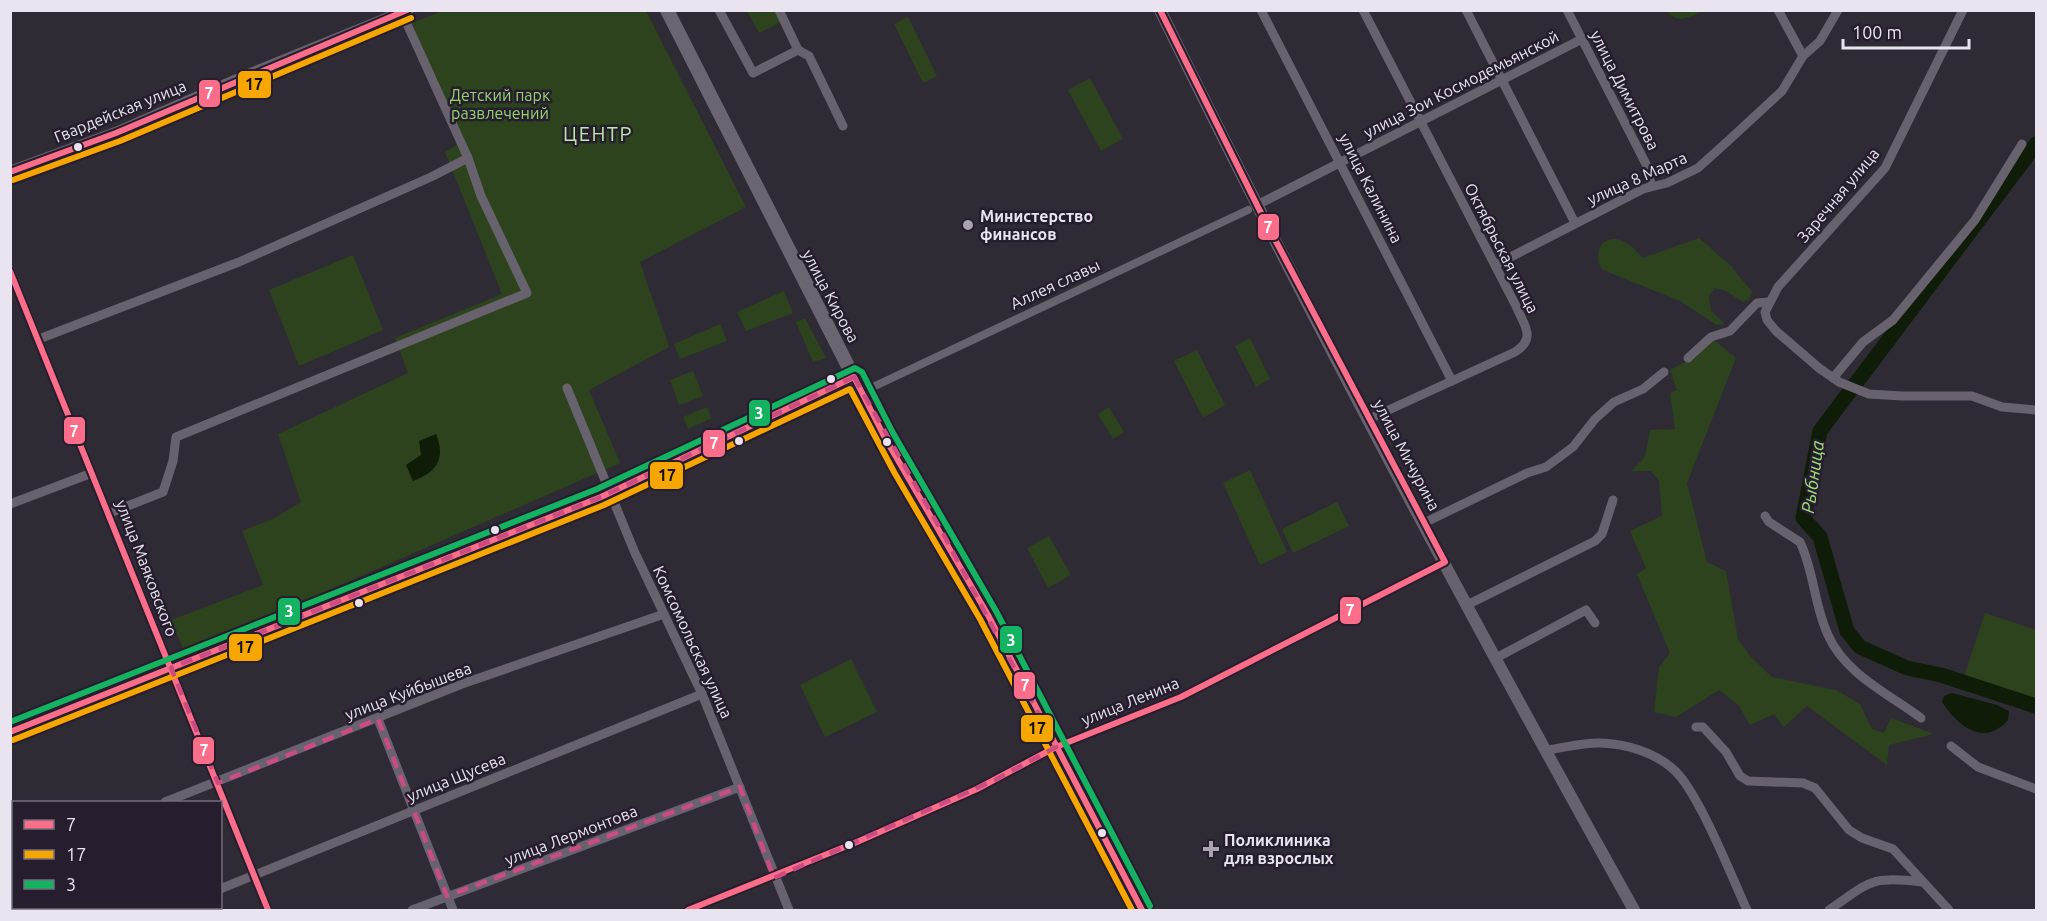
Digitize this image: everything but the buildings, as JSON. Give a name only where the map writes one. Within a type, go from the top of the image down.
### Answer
[{"type":"main road","name":"улица Кирова","points":[[667,10],[880,431],[969,581],[1142,910]]},
{"type":"street","points":[[720,10],[753,73],[798,50]]},
{"type":"street","name":"улица Мичурина","points":[[1160,10],[1252,208],[1634,910]]},
{"type":"street","name":"улица Калинина","points":[[1261,10],[1452,381]]},
{"type":"street","name":"Октябрьская улица","points":[[1364,10],[1528,332],[1528,340],[1515,352],[1369,420]]},
{"type":"street","points":[[1466,10],[1575,223]]},
{"type":"street","name":"улица Димитрова","points":[[1568,10],[1648,168],[1651,186]]},
{"type":"street","points":[[1778,10],[1803,56]]},
{"type":"street","name":"улица 8 Марта","points":[[1495,265],[1651,186],[1667,183],[1698,168],[1782,91],[1803,56],[1820,41],[1838,10]]},
{"type":"street","name":"Заречная улица","points":[[1688,358],[1711,338],[1730,331],[1757,303],[1770,298],[1885,168],[1963,10]]},
{"type":"street","points":[[110,513],[163,492],[173,461],[176,437],[527,293],[481,196],[468,158],[405,12]]},
{"type":"street","name":"Гвардейская улица","points":[[10,172],[116,133],[246,76],[405,12]]},
{"type":"street","points":[[783,12],[798,50],[809,56],[843,126]]},
{"type":"street","name":"улица Зои Космодемьянской","points":[[1252,208],[1582,39]]},
{"type":"street","points":[[1836,380],[1863,342],[1893,320],[1975,220],[2022,144]]},
{"type":"street","points":[[39,339],[239,262],[431,177],[468,158]]},
{"type":"street","name":"Аллея славы","points":[[875,386],[1086,284],[1252,208]]},
{"type":"street","name":"улица Маяковского","points":[[10,270],[110,513],[268,910]]},
{"type":"street","points":[[1770,298],[1765,312],[1767,320],[1776,331],[1836,380],[1880,395],[1972,396],[2002,407],[2037,410]]},
{"type":"street","points":[[1424,523],[1552,463],[1573,447],[1595,419],[1614,402],[1643,389],[1664,372]]},
{"type":"street","points":[[10,732],[610,493],[854,377]]},
{"type":"street","name":"Комсомольская улица","points":[[567,388],[610,493],[702,694],[774,878],[789,910]]},
{"type":"street","points":[[10,504],[92,473]]},
{"type":"street","points":[[1467,605],[1595,540],[1602,534],[1613,500]]},
{"type":"street","points":[[1765,516],[1769,522],[1800,542],[1828,637],[1841,654],[1857,672],[1921,718]]},
{"type":"street","name":"улица Ленина","points":[[688,910],[774,878],[976,789],[1056,747],[1181,697],[1445,562]]},
{"type":"street","points":[[1496,658],[1586,610],[1594,623]]},
{"type":"street","name":"улица Куйбышева","points":[[168,801],[218,783],[462,684],[504,672],[664,614]]},
{"type":"street","name":"улица Щусева","points":[[222,888],[702,694]]},
{"type":"street","points":[[378,719],[453,910]]},
{"type":"street","points":[[1696,727],[1703,727],[1713,736],[1740,776],[1748,781],[1803,783],[1815,788],[1849,830],[1862,838],[1893,849],[1949,910]]},
{"type":"street","points":[[1547,750],[1598,742],[1620,745],[1638,750],[1673,769],[1688,786],[1747,910]]},
{"type":"street","points":[[1951,746],[1978,767],[2037,789]]},
{"type":"street","name":"улица Лермонтова","points":[[412,910],[447,896],[463,893],[541,861],[740,787]]},
{"type":"street","points":[[1829,910],[1876,880],[1889,878],[1922,882]]},
{"type":"highlighted area","points":[[854,377],[945,537],[1056,747],[995,780],[774,878],[740,787],[447,896],[378,719],[218,783],[171,668],[601,497]]},
{"type":"green space","name":"Детский парк развлечений","points":[[442,11],[646,11],[746,207],[640,262],[669,347],[589,390],[620,463],[185,653],[171,620],[263,585],[242,531],[273,519],[301,502],[278,434],[408,373],[395,338],[502,294],[445,152],[459,144],[412,23]]},
{"type":"green space","points":[[747,11],[775,11],[781,22],[759,33]]},
{"type":"green space","points":[[1667,11],[1702,11],[1688,18],[1679,19]]},
{"type":"green space","points":[[908,17],[937,76],[923,83],[894,24]]},
{"type":"green space","points":[[1090,78],[1123,139],[1101,151],[1068,90]]},
{"type":"green space","points":[[1699,238],[1731,266],[1752,292],[1749,300],[1743,302],[1726,291],[1715,288],[1709,296],[1711,311],[1725,324],[1717,325],[1680,301],[1603,270],[1598,261],[1601,245],[1610,239],[1624,241],[1643,258]]},
{"type":"green space","points":[[353,255],[383,330],[299,366],[269,290]]},
{"type":"green space","points":[[784,291],[793,313],[746,331],[737,312]]},
{"type":"green space","points":[[805,318],[826,358],[813,362],[796,322]]},
{"type":"green space","points":[[720,324],[727,341],[680,359],[674,344]]},
{"type":"green space","points":[[1250,338],[1270,379],[1256,387],[1235,346]]},
{"type":"green space","points":[[1714,340],[1736,358],[1687,483],[1707,562],[1726,571],[1738,639],[1751,657],[1772,677],[1836,690],[1860,704],[1872,729],[1884,733],[1891,718],[1934,734],[1889,745],[1887,765],[1807,706],[1784,727],[1774,714],[1750,725],[1739,706],[1719,690],[1676,717],[1654,712],[1659,667],[1670,653],[1637,574],[1646,568],[1630,531],[1662,516],[1659,481],[1651,471],[1631,471],[1645,457],[1650,430],[1675,429],[1670,393],[1677,390],[1670,370],[1697,356]]},
{"type":"green space","points":[[1197,350],[1225,405],[1203,418],[1174,361]]},
{"type":"green space","points":[[693,371],[703,396],[679,405],[670,380]]},
{"type":"green space","points":[[707,407],[712,418],[688,429],[683,417]]},
{"type":"green space","points":[[1109,407],[1124,432],[1113,439],[1098,414]]},
{"type":"green space","points":[[1250,470],[1287,552],[1260,565],[1223,483]]},
{"type":"green space","points":[[1337,502],[1349,526],[1293,553],[1282,529]]},
{"type":"green space","points":[[1049,536],[1071,575],[1048,588],[1027,548]]},
{"type":"green space","points":[[1985,613],[2036,630],[2036,701],[1964,676]]},
{"type":"green space","points":[[851,659],[877,712],[825,737],[800,685]]},
{"type":"shaded area","points":[[436,434],[440,451],[437,463],[428,473],[413,481],[406,465],[421,455],[419,441]]},
{"type":"shaded area","points":[[1952,693],[1997,705],[2009,711],[2008,720],[1999,728],[1989,732],[1980,733],[1971,730],[1955,718],[1942,702],[1944,696]]},
{"type":"waterway","name":"Рыбница","points":[[2036,144],[1820,431],[1803,518],[1820,537],[1847,631],[1860,647],[1907,668],[1941,675],[2036,706]]},
{"type":"transit line","name":"7","points":[[10,172],[116,133],[407,10]]},
{"type":"transit line","name":"7","points":[[688,910],[857,842],[977,789],[1056,747],[1181,697],[1445,562],[1260,211],[1160,10]]},
{"type":"transit line","name":"17","points":[[13,180],[120,141],[411,18]]},
{"type":"transit line","name":"7","points":[[10,271],[268,910]]},
{"type":"transit line","name":"3","points":[[10,722],[597,489],[855,368],[862,372],[893,433],[996,611],[1150,906]]},
{"type":"transit line","name":"7","points":[[10,732],[601,497],[854,377],[885,438],[988,615],[1142,910]]},
{"type":"transit line","name":"17","points":[[13,740],[604,505],[850,389],[894,472],[980,619],[1132,910]]},
{"type":"place","name":"Министерство финансов","points":[[968,225]]},
{"type":"place","name":"Поликлиника для взрослых","points":[[1211,849]]},
{"type":"district","name":"ЦЕНТР","points":[[598,134]]}]
